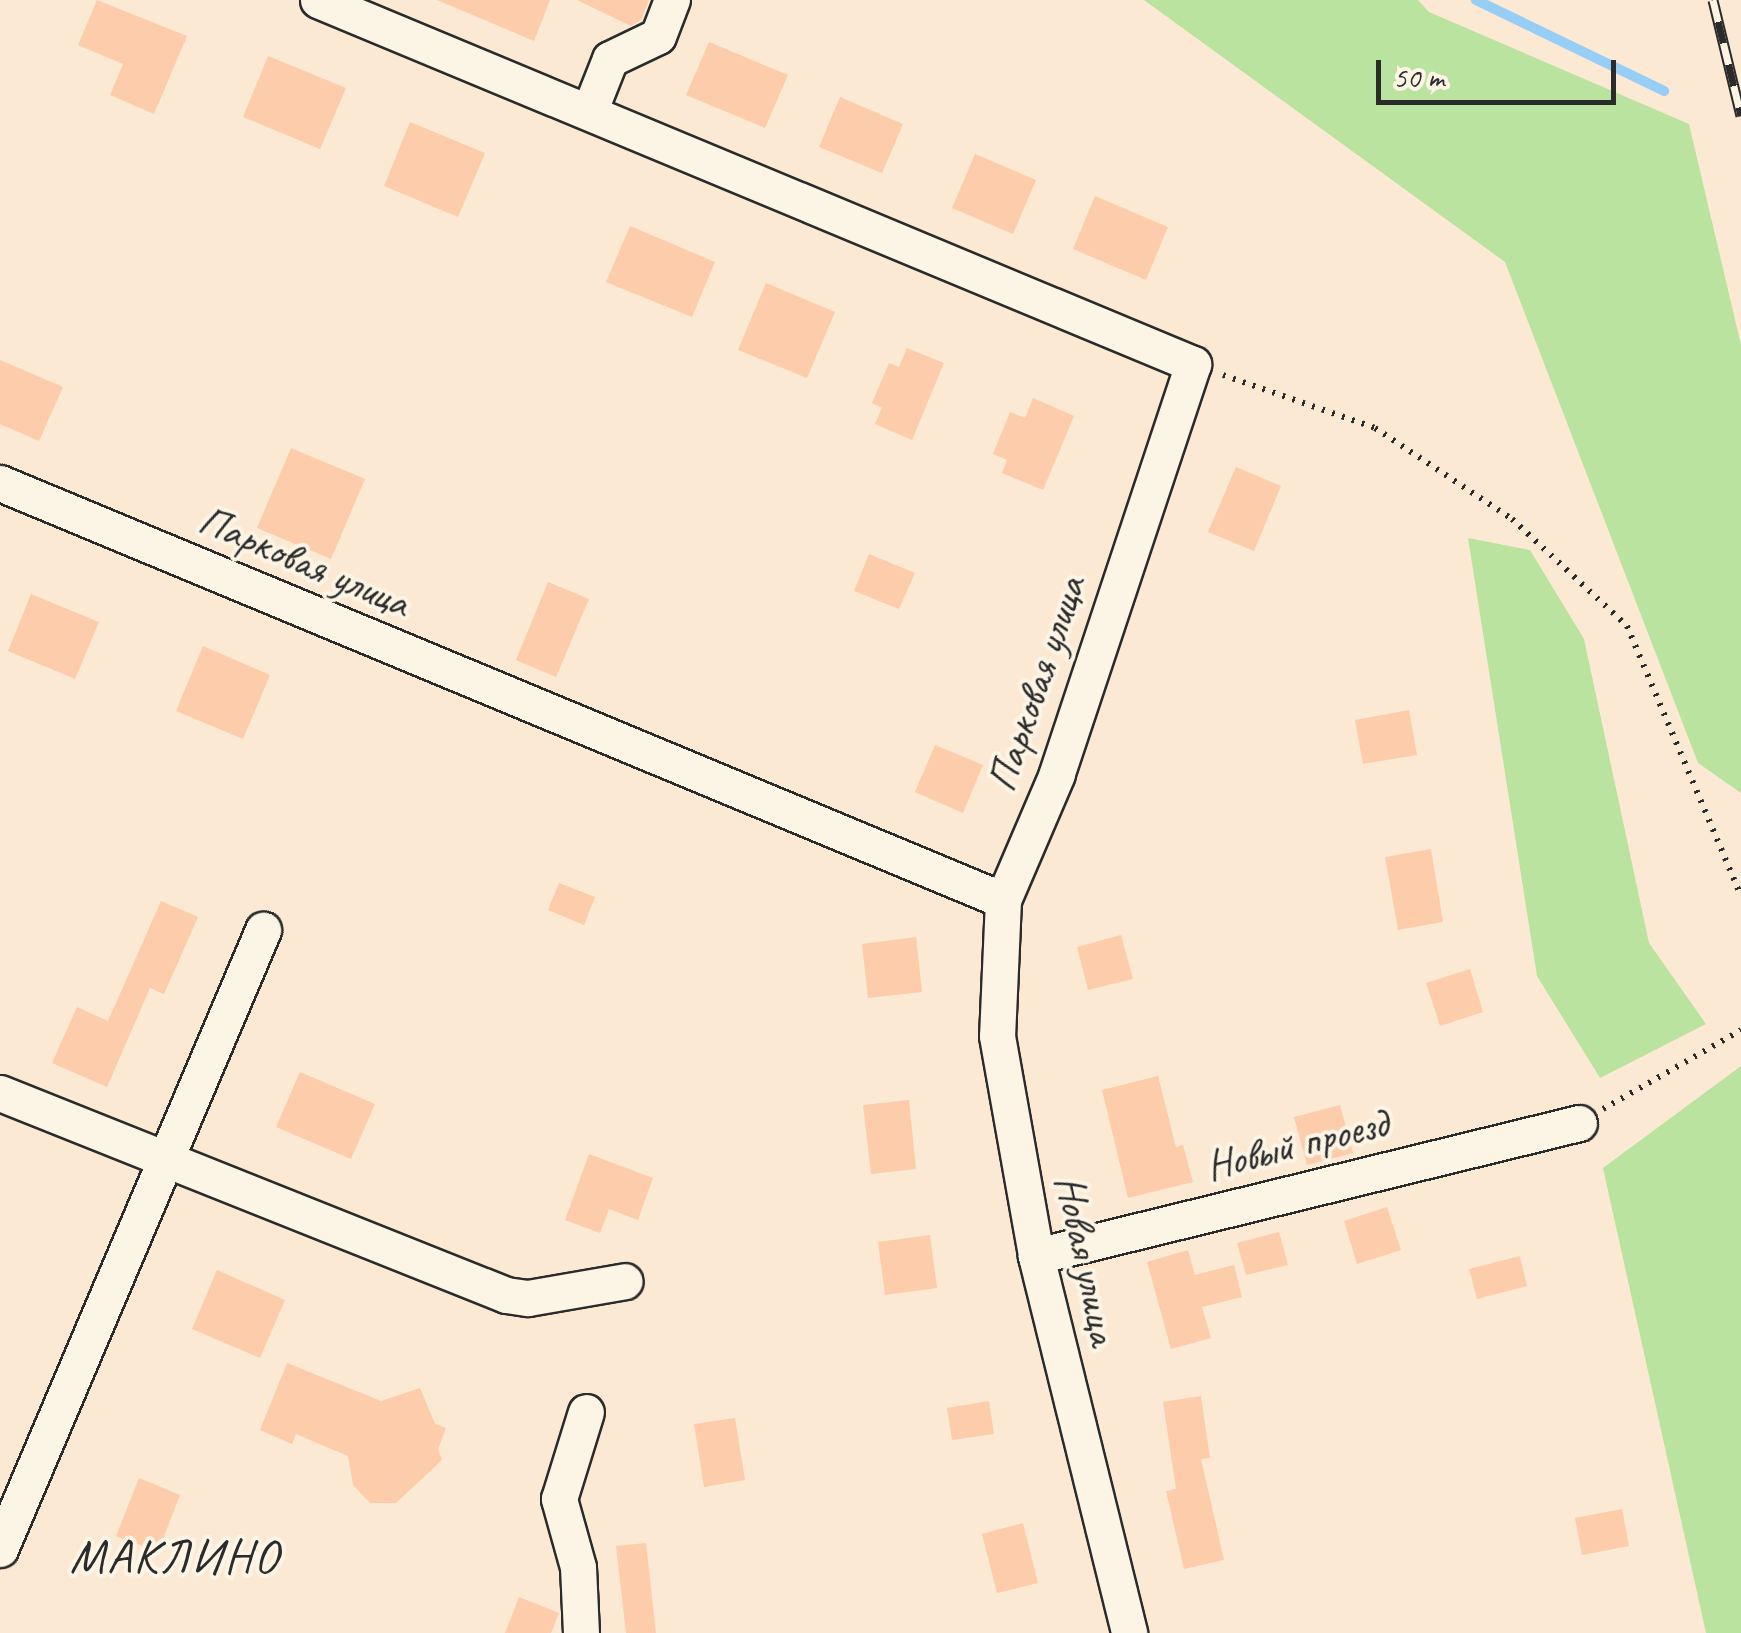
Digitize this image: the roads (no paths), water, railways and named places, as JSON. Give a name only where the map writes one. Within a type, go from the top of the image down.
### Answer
[{"type":"street","points":[[318,0],[589,112],[610,59],[658,36],[672,0]]},
{"type":"street","name":"Парковая улица","points":[[0,483],[1003,900],[1058,774],[1193,364],[589,112]]},
{"type":"street","name":"Новая улица","points":[[1003,900],[997,1036],[1036,1256],[1129,1633]]},
{"type":"street","points":[[0,1548],[264,930]]},
{"type":"street","points":[[0,1092],[506,1296],[528,1298],[625,1281]]},
{"type":"street","name":"Новый проезд","points":[[1036,1256],[1579,1122]]},
{"type":"street","points":[[581,1633],[578,1567],[559,1499],[586,1412]]},
{"type":"waterway","points":[[1476,0],[1664,91]]},
{"type":"railway","points":[[1713,0],[1741,116]]},
{"type":"district","name":"МАКЛИНО","points":[[175,1557]]}]
